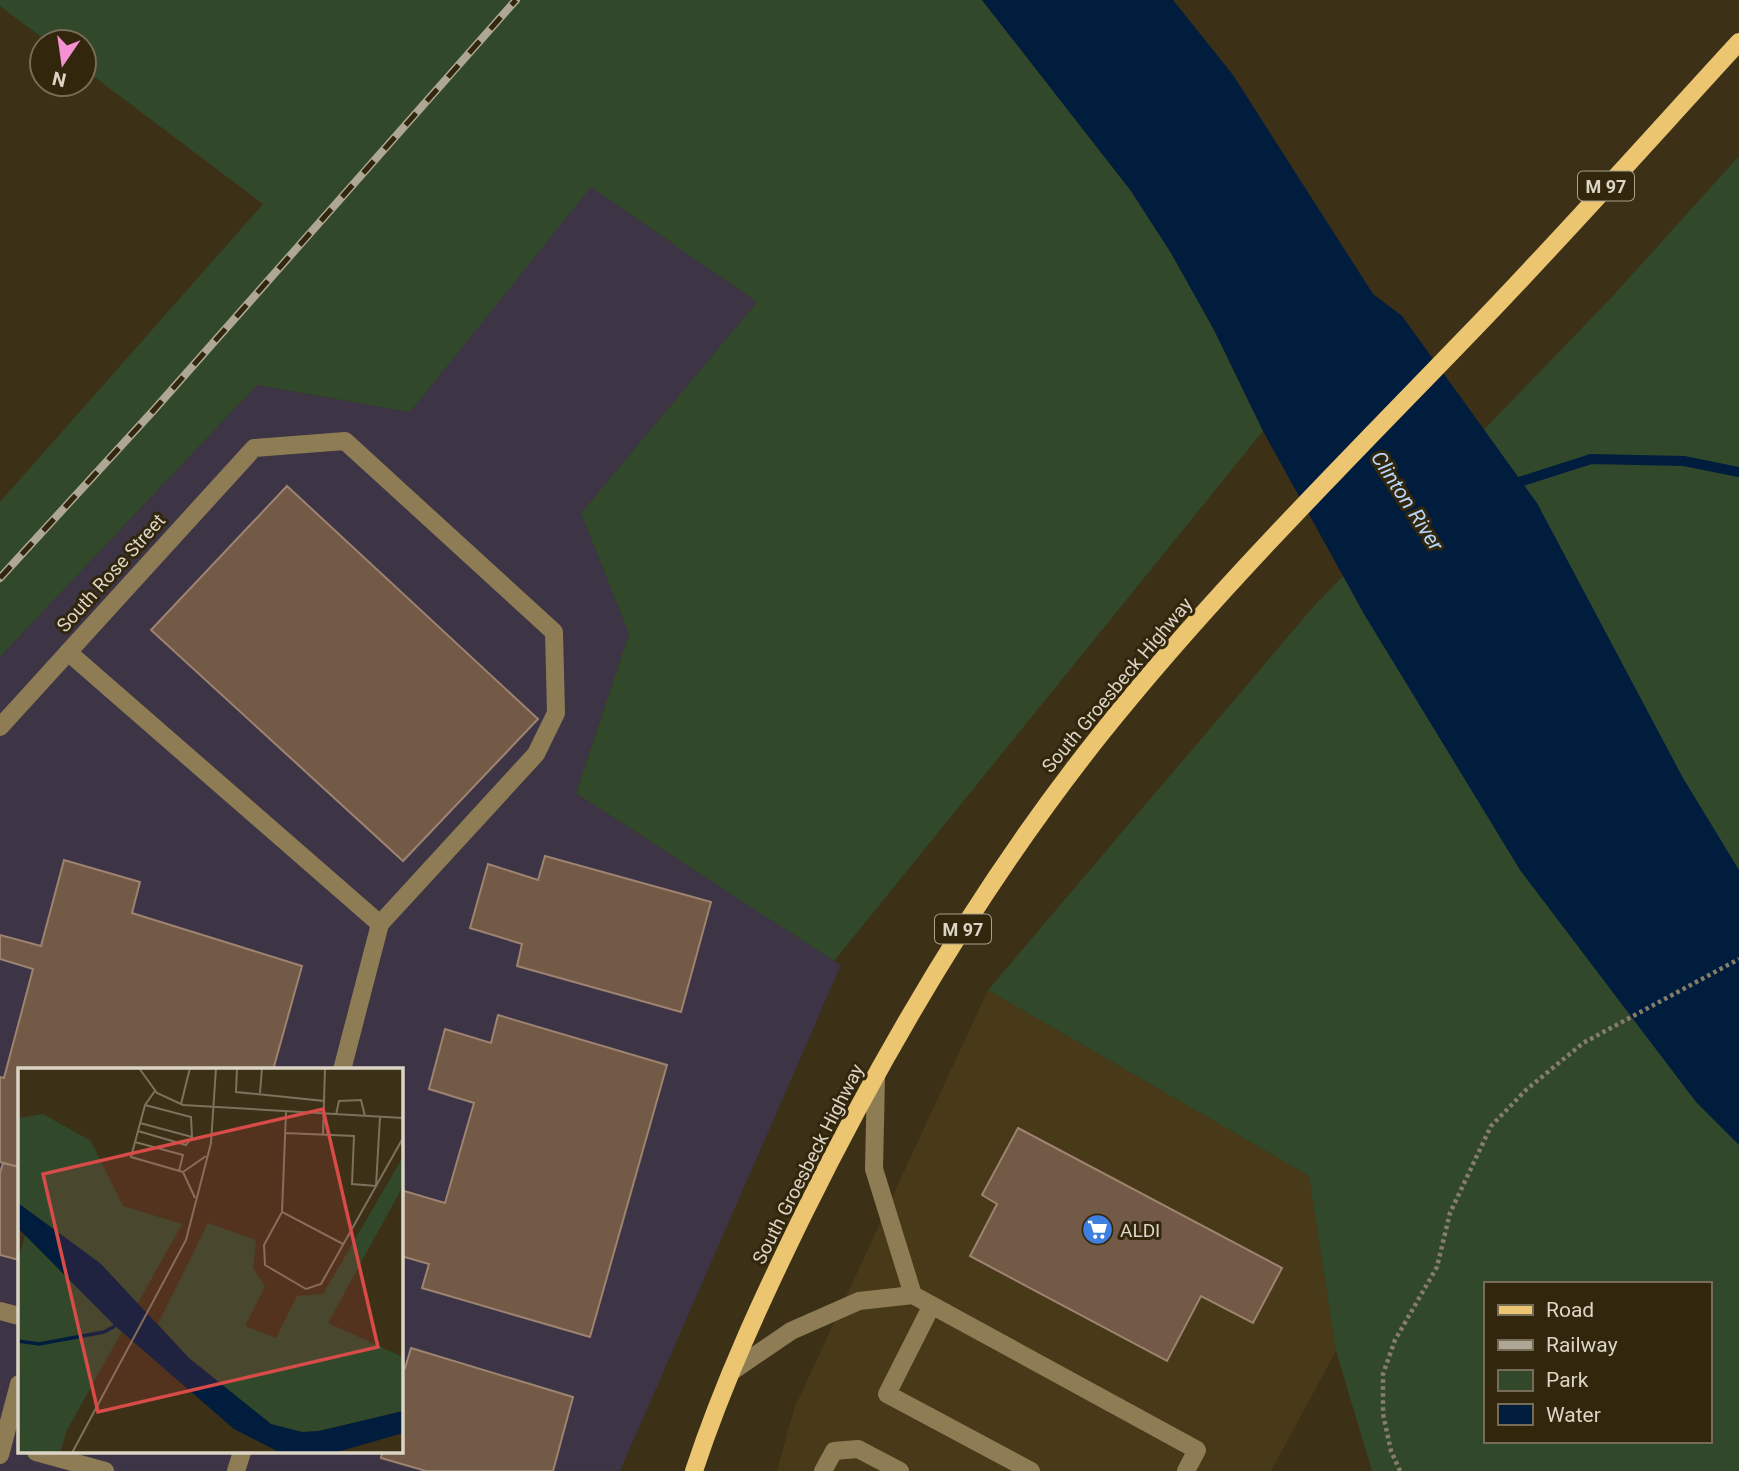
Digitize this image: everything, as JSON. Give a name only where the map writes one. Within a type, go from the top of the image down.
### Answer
[{"type":"main road","name":"South Groesbeck Highway","points":[[694,1471],[709,1425],[770,1283],[831,1159],[902,1029],[987,891],[1053,796],[1148,675],[1272,536],[1474,329],[1739,43]]},
{"type":"street","name":"South Rose Street","points":[[0,727],[254,448],[345,441],[554,632],[556,713],[536,754],[380,924]]},
{"type":"street","points":[[68,652],[380,924],[343,1068]]},
{"type":"street","points":[[876,1077],[874,1169],[913,1295]]},
{"type":"street","points":[[731,1372],[791,1331],[859,1301],[913,1295],[1197,1450],[1186,1471]]},
{"type":"street","points":[[932,1305],[887,1394],[1031,1471]]},
{"type":"street","points":[[0,1311],[18,1316]]},
{"type":"street","points":[[6,1447],[18,1389]]},
{"type":"street","points":[[823,1471],[834,1451],[858,1449],[900,1471]]},
{"type":"street","points":[[43,1454],[105,1471]]},
{"type":"street","points":[[236,1471],[241,1454]]},
{"type":"path","points":[[1400,1471],[1391,1451],[1383,1414],[1383,1374],[1395,1340],[1437,1267],[1450,1213],[1491,1126],[1526,1090],[1583,1043],[1739,959]]},
{"type":"shaded area","points":[[590,186],[757,302],[581,513],[629,634],[576,793],[841,965],[620,1471],[0,1471],[0,657],[257,385],[410,412]]},
{"type":"shaded area","points":[[988,990],[1309,1176],[1336,1351],[1271,1471],[777,1471],[794,1409]]},
{"type":"green space","points":[[0,0],[982,0],[1131,191],[1171,253],[1214,330],[1263,431],[834,961],[576,793],[629,634],[581,513],[757,302],[591,187],[410,412],[257,385],[0,657],[0,502],[263,204],[98,80],[98,28],[29,28],[0,6]]},
{"type":"green space","points":[[1739,156],[1739,1471],[1372,1471],[1336,1351],[1309,1176],[988,990],[1314,606],[1610,299]]},
{"type":"water","name":"Clinton River","points":[[982,0],[1173,0],[1233,75],[1373,294],[1402,316],[1537,503],[1683,778],[1739,870],[1739,1145],[1696,1102],[1520,870],[1364,614],[1263,431],[1214,330],[1171,253],[1131,191]]},
{"type":"building","points":[[287,486],[538,719],[403,861],[151,630]]},
{"type":"building","points":[[545,856],[711,902],[681,1012],[517,966],[522,944],[470,928],[488,864],[538,880]]},
{"type":"building","points":[[64,860],[140,882],[132,913],[302,966],[274,1068],[18,1068],[18,1167],[0,1162],[0,1077],[4,1078],[33,969],[0,959],[0,935],[41,946]]},
{"type":"building","points":[[498,1015],[667,1065],[590,1337],[422,1288],[429,1264],[402,1256],[402,1190],[445,1203],[474,1103],[429,1089],[445,1029],[491,1043]]},
{"type":"building","name":"ALDI","points":[[1018,1128],[1282,1268],[1253,1323],[1201,1296],[1167,1361],[970,1256],[997,1204],[982,1195]]},
{"type":"building","points":[[3,1163],[18,1167],[18,1260],[0,1255],[0,1173]]},
{"type":"building","points":[[411,1348],[573,1397],[553,1471],[426,1471],[381,1458],[382,1454],[402,1454],[402,1367],[405,1368]]},
{"type":"waterway","points":[[1510,485],[1591,459],[1684,461],[1739,472]]},
{"type":"railway","points":[[0,578],[153,411],[516,0]]},
{"type":"place","name":"ALDI","points":[[1097,1230]]}]
